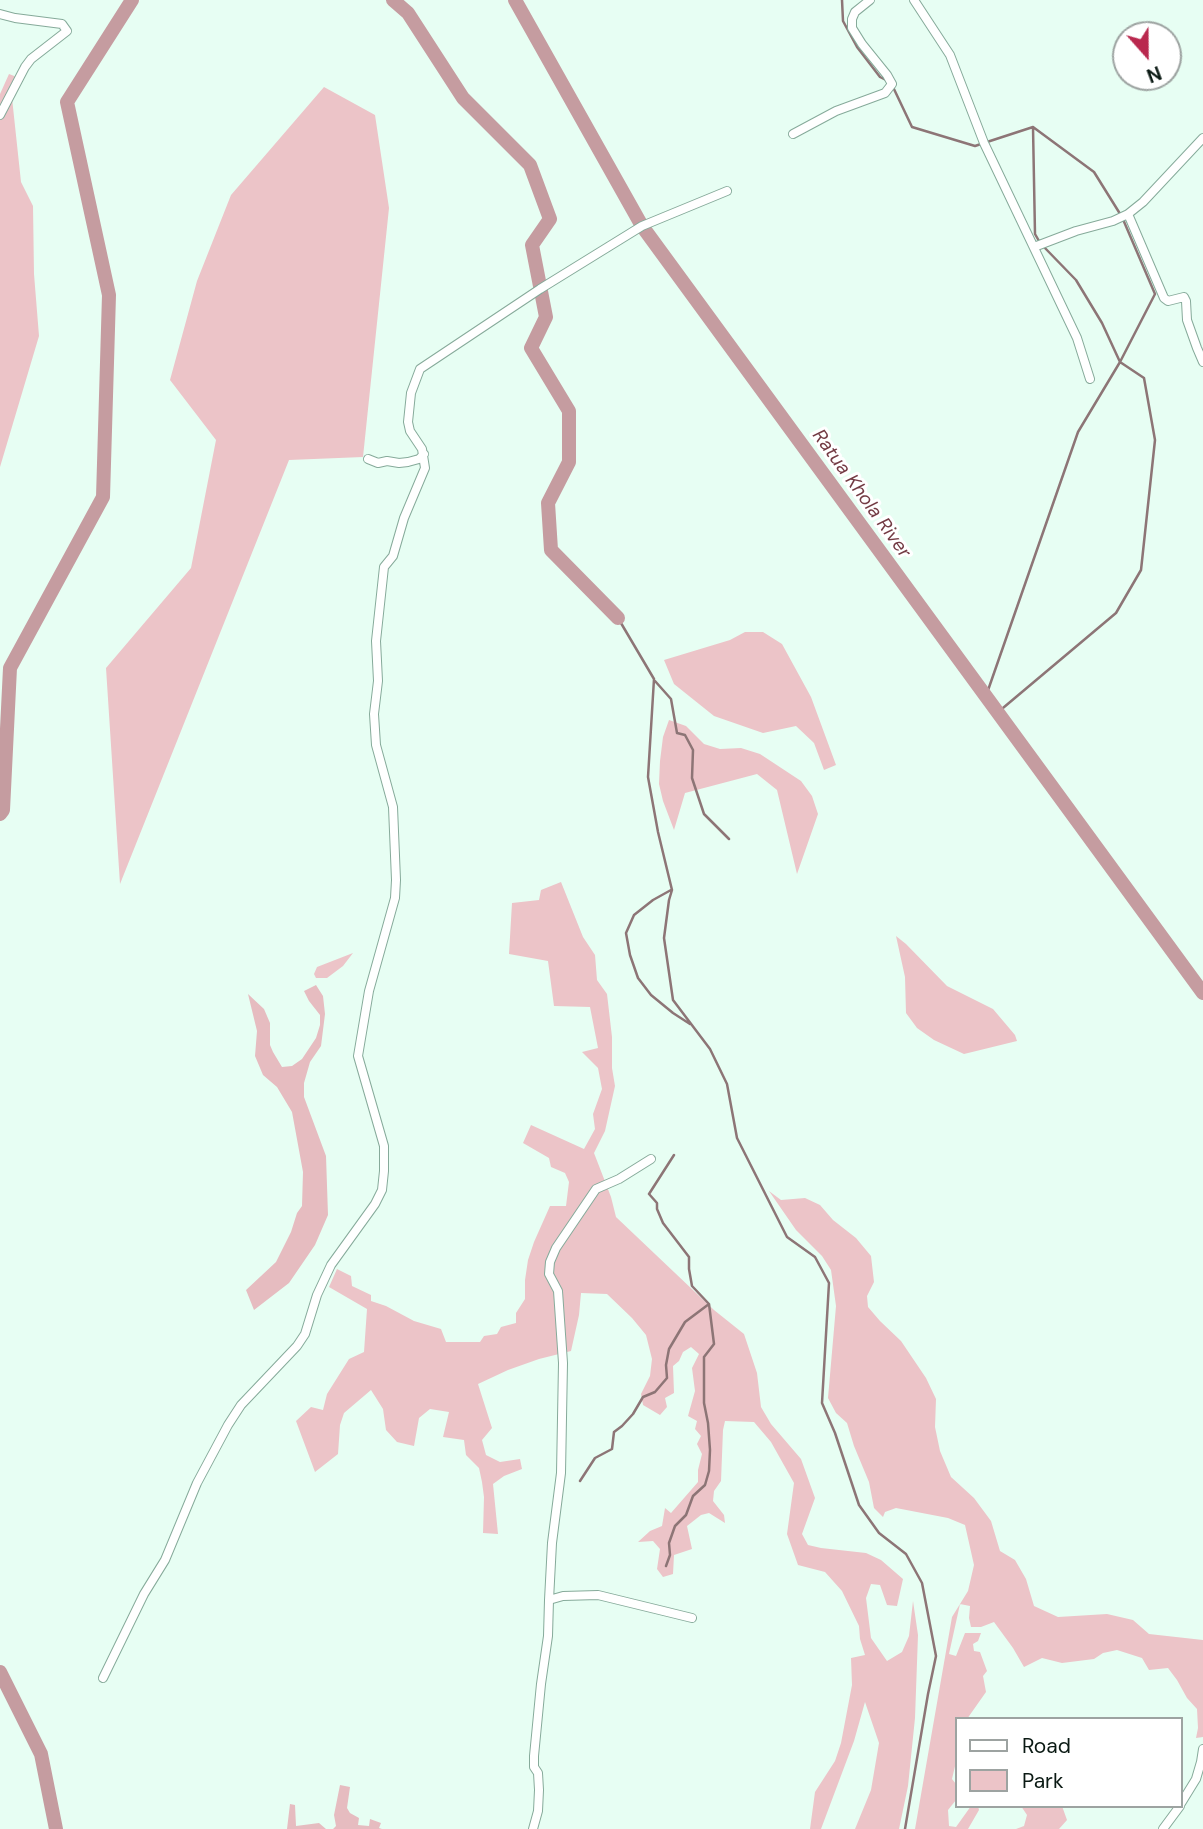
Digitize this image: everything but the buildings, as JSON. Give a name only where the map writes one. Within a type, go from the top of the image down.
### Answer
[{"type":"street","points":[[793,134],[836,111],[884,93],[892,84],[852,28],[855,12],[870,0]]},
{"type":"street","points":[[914,0],[950,55],[984,143],[1077,338],[1090,379]]},
{"type":"street","points":[[0,14],[62,24],[67,29],[66,33],[31,59],[0,116]]},
{"type":"street","points":[[1034,247],[1128,214],[1143,202],[1203,138]]},
{"type":"street","points":[[103,1678],[144,1594],[165,1560],[197,1483],[228,1425],[241,1405],[302,1340],[317,1295],[331,1265],[382,1191],[384,1146],[358,1056],[369,991],[395,898],[396,880],[393,807],[376,745],[373,714],[378,681],[377,627],[384,567],[393,556],[404,518],[425,468],[424,454],[410,431],[408,422],[411,393],[420,369],[540,289],[642,226],[727,191]]},
{"type":"street","points":[[1128,214],[1164,298],[1168,301],[1184,297],[1187,320],[1203,362]]},
{"type":"street","points":[[368,459],[378,463],[408,462],[419,459],[424,454]]},
{"type":"street","points":[[533,1829],[538,1811],[539,1790],[534,1756],[548,1636],[552,1543],[561,1473],[563,1363],[558,1291],[549,1274],[550,1262],[556,1248],[596,1189],[619,1179],[651,1159]]},
{"type":"street","points":[[549,1600],[563,1596],[598,1595],[692,1618]]},
{"type":"street","points":[[1182,1803],[1196,1779],[1203,1749]]},
{"type":"street","points":[[1163,1829],[1179,1808]]},
{"type":"green space","points":[[9,74],[22,79],[12,98],[21,182],[33,206],[34,274],[39,336],[0,467],[0,94]]},
{"type":"green space","points":[[324,87],[375,115],[389,208],[363,457],[289,460],[120,884],[106,668],[191,568],[216,440],[170,380],[197,281],[231,195]]},
{"type":"green space","points":[[745,632],[763,632],[782,644],[811,697],[836,765],[824,770],[814,743],[796,726],[763,733],[714,716],[674,684],[664,660],[730,640]]},
{"type":"green space","points":[[669,720],[686,726],[704,744],[720,749],[741,748],[760,754],[801,781],[812,796],[818,814],[797,874],[777,790],[757,774],[685,793],[674,830],[659,784],[663,737]]},
{"type":"green space","points":[[561,882],[583,937],[595,955],[597,980],[607,994],[615,1086],[605,1131],[594,1153],[616,1217],[714,1310],[744,1334],[757,1373],[761,1407],[771,1424],[801,1459],[815,1498],[802,1534],[808,1545],[866,1553],[881,1560],[903,1579],[897,1606],[887,1605],[880,1585],[871,1584],[866,1598],[871,1638],[887,1661],[902,1652],[909,1636],[913,1601],[918,1635],[915,1718],[908,1786],[899,1829],[855,1829],[871,1790],[879,1743],[865,1702],[854,1741],[821,1829],[810,1829],[815,1792],[835,1761],[841,1743],[852,1685],[851,1658],[865,1655],[859,1626],[842,1591],[825,1572],[798,1565],[787,1534],[794,1483],[771,1442],[754,1422],[725,1421],[721,1481],[714,1491],[713,1501],[724,1515],[725,1523],[709,1513],[701,1515],[687,1526],[692,1549],[674,1555],[673,1574],[663,1577],[657,1569],[660,1549],[653,1541],[638,1542],[650,1531],[662,1526],[665,1508],[671,1513],[698,1482],[702,1454],[697,1444],[701,1436],[695,1429],[697,1421],[688,1416],[695,1391],[692,1368],[699,1354],[691,1347],[683,1352],[673,1366],[674,1393],[665,1398],[667,1407],[660,1415],[643,1405],[641,1394],[650,1376],[652,1359],[646,1335],[607,1294],[581,1293],[571,1351],[508,1370],[478,1384],[492,1428],[482,1440],[486,1455],[500,1462],[520,1459],[522,1469],[493,1484],[498,1534],[483,1533],[482,1482],[479,1468],[466,1455],[464,1440],[443,1437],[449,1412],[430,1409],[419,1418],[414,1446],[397,1442],[386,1430],[383,1409],[371,1390],[344,1413],[340,1425],[338,1454],[315,1472],[296,1421],[311,1407],[323,1410],[327,1394],[349,1359],[364,1352],[367,1309],[329,1287],[337,1269],[351,1276],[352,1286],[371,1295],[371,1301],[414,1321],[441,1329],[446,1342],[480,1342],[484,1336],[497,1334],[501,1327],[516,1323],[516,1313],[525,1299],[528,1260],[534,1242],[550,1206],[566,1206],[569,1182],[565,1173],[551,1167],[549,1158],[523,1143],[531,1125],[584,1149],[595,1129],[593,1114],[602,1089],[598,1068],[582,1052],[598,1048],[590,1007],[554,1006],[548,961],[509,954],[512,903],[539,900],[541,890]]},
{"type":"green space","points":[[896,936],[947,986],[993,1009],[1017,1041],[964,1054],[934,1040],[917,1028],[906,1013],[905,977]]},
{"type":"green space","points":[[353,953],[343,966],[327,978],[316,978],[314,974],[317,967]]},
{"type":"green space","points":[[769,1191],[781,1200],[805,1198],[820,1205],[833,1220],[856,1238],[871,1256],[874,1282],[867,1296],[868,1307],[901,1341],[926,1378],[936,1399],[935,1427],[940,1451],[951,1477],[974,1498],[991,1521],[1000,1551],[1015,1560],[1026,1579],[1034,1606],[1058,1617],[1107,1614],[1133,1620],[1149,1634],[1203,1640],[1203,1737],[1196,1738],[1197,1709],[1168,1668],[1149,1670],[1142,1658],[1117,1650],[1103,1653],[1094,1659],[1062,1663],[1042,1658],[1024,1667],[994,1622],[981,1627],[971,1627],[970,1606],[960,1604],[968,1591],[974,1565],[965,1525],[948,1518],[896,1508],[885,1512],[883,1517],[874,1508],[869,1482],[847,1423],[836,1413],[828,1398],[836,1306],[831,1270],[822,1256],[796,1230]]},
{"type":"green space","points":[[960,1604],[949,1654],[956,1656],[965,1633],[981,1633],[978,1641],[973,1644],[974,1651],[980,1652],[987,1671],[983,1676],[986,1692],[968,1717],[954,1717],[954,1802],[948,1810],[949,1826],[956,1827],[970,1808],[979,1810],[968,1829],[915,1829],[952,1617]]},
{"type":"green space","points":[[1022,1808],[1063,1808],[1067,1820],[1059,1829],[1016,1829],[1024,1826],[1027,1815]]},
{"type":"shaded area","points":[[316,985],[323,996],[325,1014],[321,1046],[310,1062],[304,1083],[304,1097],[326,1156],[328,1215],[315,1245],[289,1283],[254,1310],[246,1290],[276,1262],[291,1232],[302,1206],[303,1172],[292,1112],[277,1087],[263,1075],[255,1056],[257,1031],[248,994],[264,1009],[270,1023],[270,1045],[282,1067],[292,1066],[302,1059],[316,1038],[320,1025],[320,1015],[304,991]]},
{"type":"shaded area","points":[[340,1785],[350,1787],[347,1808],[359,1818],[358,1825],[369,1826],[370,1819],[381,1823],[379,1828],[382,1829],[333,1829],[336,1826],[334,1815]]},
{"type":"shaded area","points":[[290,1804],[295,1805],[296,1826],[319,1823],[326,1829],[287,1829]]},
{"type":"waterway","points":[[0,814],[3,810],[10,668],[103,497],[109,295],[67,102],[132,0]]},
{"type":"waterway","points":[[393,0],[408,13],[463,98],[530,165],[550,219],[532,245],[546,317],[531,348],[569,411],[569,462],[548,503],[551,550],[618,618]]},
{"type":"waterway","name":"Ratua Khola River","points":[[515,0],[642,226],[1203,993]]},
{"type":"waterway","points":[[842,0],[843,21],[857,47],[880,77],[886,80]]},
{"type":"waterway","points":[[893,87],[912,127],[975,146],[981,144]]},
{"type":"waterway","points":[[1033,127],[1035,234],[1039,241]]},
{"type":"waterway","points":[[986,696],[1078,432],[1120,362],[1155,294],[1122,217],[1094,172],[1033,127],[987,142]]},
{"type":"waterway","points":[[997,713],[1116,613],[1141,570],[1155,440],[1144,378],[1120,362],[1102,323],[1076,280],[1043,246]]},
{"type":"waterway","points":[[618,618],[654,679],[648,777],[672,890],[664,938],[673,1000],[710,1049],[727,1084],[737,1138],[787,1237],[815,1257],[829,1283],[822,1403],[859,1505],[879,1533],[906,1554],[922,1583],[936,1656],[905,1829]]},
{"type":"waterway","points":[[655,681],[671,699],[677,733],[685,735],[693,750],[692,778],[704,814],[729,839]]},
{"type":"waterway","points":[[671,890],[634,915],[626,933],[638,978],[651,995],[690,1024]]},
{"type":"waterway","points":[[666,1566],[670,1555],[669,1543],[675,1526],[686,1515],[693,1496],[705,1485],[709,1471],[704,1357],[714,1344],[709,1304],[692,1286],[689,1257],[663,1223],[657,1203],[649,1194],[674,1155]]},
{"type":"waterway","points":[[580,1481],[595,1458],[612,1449],[614,1432],[633,1414],[643,1397],[655,1392],[667,1378],[669,1349],[685,1322],[709,1304]]},
{"type":"waterway","points":[[0,1672],[41,1754],[56,1829]]}]
